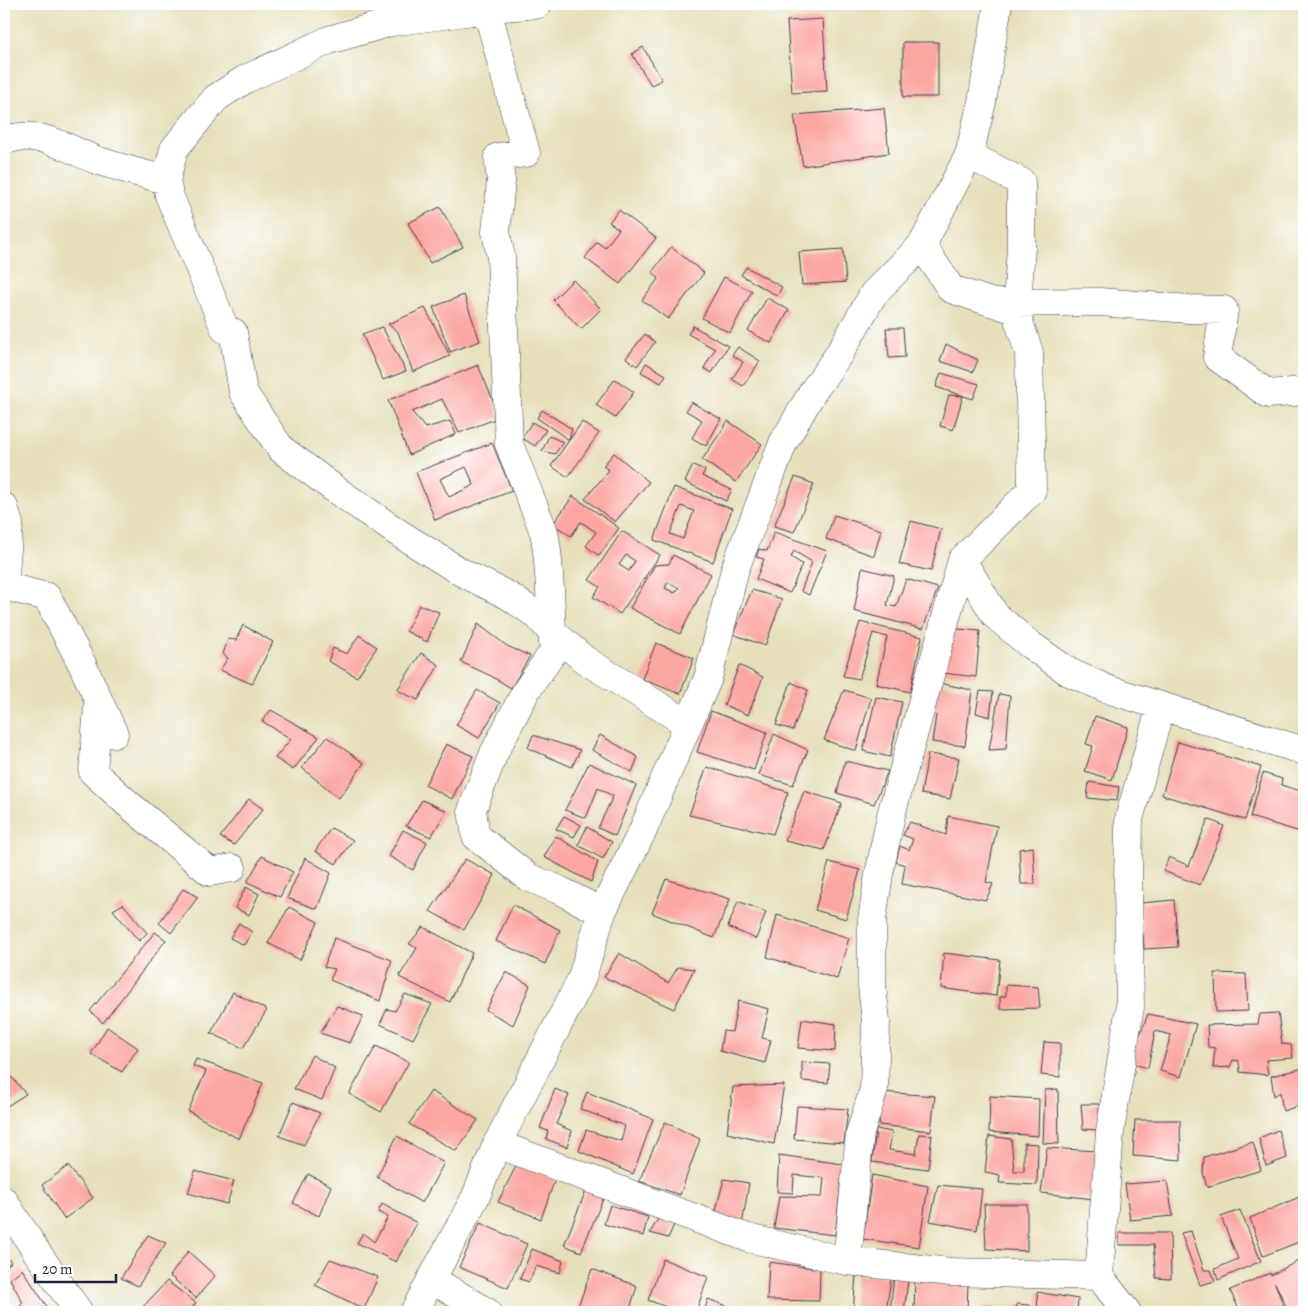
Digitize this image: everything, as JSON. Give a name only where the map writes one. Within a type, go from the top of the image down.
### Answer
[{"type":"street","points":[[538,4],[391,22],[329,40],[244,80],[216,98],[174,149],[166,180],[169,195],[225,329],[233,332],[243,392],[281,449],[397,532],[461,572],[516,601],[538,616],[551,632],[585,660],[688,724]]},
{"type":"street","points":[[414,1312],[476,1196],[497,1144],[581,980],[602,912],[643,830],[708,678],[735,569],[783,443],[874,293],[922,245],[969,155],[982,102],[998,4]]},
{"type":"street","points":[[487,9],[526,153],[498,158],[501,181],[496,232],[501,257],[509,444],[544,532],[547,546],[551,632],[554,652],[526,691],[494,753],[472,810],[476,836],[528,877],[559,890],[602,912]]},
{"type":"street","points":[[4,140],[18,136],[35,136],[66,146],[99,161],[166,180]]},
{"type":"street","points":[[969,155],[1021,182],[1021,248],[1006,303]]},
{"type":"street","points":[[922,245],[952,289],[1006,303],[1100,302],[1224,310],[1217,357],[1268,394],[1304,391]]},
{"type":"street","points":[[847,1261],[860,1133],[874,1089],[876,1020],[872,986],[872,920],[891,815],[962,560],[1032,490],[1029,352],[1015,310],[1006,303]]},
{"type":"street","points":[[4,507],[9,524],[4,586],[47,597],[82,664],[114,734]]},
{"type":"street","points":[[962,560],[995,615],[1029,644],[1069,672],[1106,689],[1304,751]]},
{"type":"street","points":[[98,700],[93,772],[210,872],[232,868]]},
{"type":"street","points":[[1127,1312],[1099,1276],[1110,1132],[1130,1007],[1129,819],[1161,706]]},
{"type":"street","points":[[497,1144],[748,1238],[847,1261],[951,1272],[1099,1276]]},
{"type":"street","points":[[4,1201],[79,1312]]},
{"type":"street","points":[[431,1279],[487,1312]]},
{"type":"building","points":[[823,19],[827,91],[792,93],[787,21]]},
{"type":"building","points":[[903,42],[938,42],[938,97],[903,97]]},
{"type":"building","points":[[643,47],[662,80],[651,85],[632,54]]},
{"type":"building","points":[[884,108],[889,153],[803,166],[794,115]]},
{"type":"building","points":[[440,207],[463,247],[430,263],[408,223]]},
{"type":"building","points":[[619,210],[656,238],[620,284],[585,258],[597,242],[605,248],[619,229],[609,222]]},
{"type":"building","points":[[671,247],[704,273],[668,319],[642,300],[659,278],[652,272]]},
{"type":"building","points":[[843,249],[846,282],[802,285],[799,252]]},
{"type":"building","points":[[746,267],[782,287],[777,296],[741,275]]},
{"type":"building","points":[[724,277],[752,291],[730,333],[702,318]]},
{"type":"building","points":[[573,280],[601,309],[581,329],[553,300]]},
{"type":"building","points":[[464,295],[480,341],[450,352],[433,307]]},
{"type":"building","points":[[767,298],[789,310],[771,343],[748,331]]},
{"type":"building","points":[[425,308],[450,356],[413,372],[398,332],[388,324]]},
{"type":"building","points":[[693,326],[728,346],[712,373],[704,368],[715,349],[688,334]]},
{"type":"building","points":[[382,327],[406,371],[383,380],[362,334]]},
{"type":"building","points":[[886,328],[903,328],[905,357],[889,358]]},
{"type":"building","points":[[645,334],[655,342],[637,366],[626,358]]},
{"type":"building","points":[[946,344],[978,360],[973,372],[940,361]]},
{"type":"building","points":[[738,347],[760,361],[743,386],[732,379],[743,362],[732,355]]},
{"type":"building","points":[[646,363],[666,375],[661,383],[641,372]]},
{"type":"building","points":[[478,365],[500,417],[459,433],[442,399],[412,412],[425,428],[450,421],[456,434],[409,455],[388,400]]},
{"type":"building","points":[[941,373],[979,384],[973,399],[936,387]]},
{"type":"building","points":[[615,379],[634,392],[615,418],[596,405]]},
{"type":"building","points":[[949,395],[963,396],[953,430],[940,426]]},
{"type":"building","points":[[691,402],[721,419],[706,446],[692,438],[702,420],[686,411]]},
{"type":"building","points":[[542,410],[572,429],[569,440],[537,418]]},
{"type":"building","points":[[728,421],[762,444],[736,482],[702,460]]},
{"type":"building","points":[[532,422],[546,430],[535,446],[522,438]]},
{"type":"building","points":[[582,422],[599,433],[568,477],[551,466]]},
{"type":"building","points":[[549,436],[563,442],[555,454],[542,451]]},
{"type":"building","points":[[492,443],[512,491],[435,520],[416,472]],"holes":[[[466,467],[474,485],[449,497],[440,479]]]},
{"type":"building","points":[[614,453],[649,482],[615,522],[585,499],[609,470],[603,466]]},
{"type":"building","points":[[693,465],[705,470],[702,476],[732,490],[726,501],[685,482]]},
{"type":"building","points":[[795,477],[814,484],[794,532],[774,526]]},
{"type":"building","points":[[674,487],[732,509],[713,562],[654,540]],"holes":[[[681,506],[694,511],[683,539],[670,534]]]},
{"type":"building","points":[[573,496],[619,528],[599,556],[586,546],[596,532],[581,522],[571,536],[553,524]]},
{"type":"building","points":[[834,515],[881,530],[874,556],[826,539]]},
{"type":"building","points":[[911,521],[941,529],[931,571],[899,564]]},
{"type":"building","points":[[622,531],[660,555],[620,614],[593,597],[600,587],[589,580]],"holes":[[[626,555],[635,561],[629,571],[619,565]]]},
{"type":"building","points":[[774,532],[827,551],[809,595],[801,591],[812,562],[794,551],[791,557],[802,564],[790,593],[756,579],[764,559],[756,557],[759,549],[767,551]]},
{"type":"building","points":[[673,555],[711,574],[680,634],[630,608],[655,565],[669,564]],"holes":[[[668,582],[679,588],[675,593],[665,588]]]},
{"type":"building","points":[[862,568],[894,576],[887,605],[896,607],[906,579],[938,588],[923,629],[854,611]]},
{"type":"building","points":[[752,590],[782,599],[765,646],[733,634]]},
{"type":"building","points":[[419,605],[439,612],[427,642],[406,631]]},
{"type":"building","points":[[860,622],[922,637],[910,692],[876,684],[887,637],[873,633],[859,679],[843,676]]},
{"type":"building","points":[[478,624],[507,646],[530,656],[511,688],[461,662]]},
{"type":"building","points":[[243,625],[273,642],[252,684],[220,670],[228,658],[223,654],[228,639],[236,640]]},
{"type":"building","points":[[948,628],[980,631],[976,677],[943,673]]},
{"type":"building","points":[[359,635],[377,647],[357,677],[328,661],[333,648],[347,654]]},
{"type":"building","points":[[656,643],[694,658],[680,694],[642,679]]},
{"type":"building","points":[[421,653],[439,665],[418,700],[397,690]]},
{"type":"building","points":[[739,665],[763,677],[748,715],[724,705]]},
{"type":"building","points":[[791,682],[808,690],[793,730],[776,725]]},
{"type":"building","points":[[939,683],[972,690],[965,746],[932,742],[936,715],[931,711]]},
{"type":"building","points":[[477,690],[500,703],[479,738],[456,725]]},
{"type":"building","points":[[844,690],[871,698],[856,751],[824,740]]},
{"type":"building","points":[[980,691],[993,692],[990,717],[976,713]]},
{"type":"building","points":[[999,694],[1010,696],[1006,749],[989,750]]},
{"type":"building","points":[[876,697],[902,702],[890,757],[863,751]]},
{"type":"building","points":[[271,710],[319,737],[293,770],[275,758],[291,739],[262,721]]},
{"type":"building","points":[[711,711],[767,732],[754,770],[697,752]]},
{"type":"building","points":[[1095,716],[1128,727],[1112,780],[1085,771],[1093,746],[1086,744]]},
{"type":"building","points":[[774,734],[808,750],[793,785],[759,775]]},
{"type":"building","points":[[533,735],[580,750],[572,767],[528,748]]},
{"type":"building","points":[[600,735],[638,757],[632,772],[592,750]]},
{"type":"building","points":[[327,737],[364,763],[339,798],[302,768]]},
{"type":"building","points":[[1178,742],[1261,767],[1245,820],[1162,795]]},
{"type":"building","points":[[446,744],[473,756],[452,799],[425,785]]},
{"type":"building","points":[[928,754],[959,758],[950,799],[921,794]]},
{"type":"building","points":[[845,761],[888,771],[874,804],[837,793]]},
{"type":"building","points":[[589,763],[636,785],[615,836],[598,828],[613,796],[598,788],[586,818],[565,810]]},
{"type":"building","points":[[707,767],[788,792],[773,834],[689,815]]},
{"type":"building","points":[[1263,773],[1282,779],[1281,785],[1304,792],[1304,833],[1250,817]]},
{"type":"building","points":[[1089,782],[1119,787],[1117,801],[1087,798]]},
{"type":"building","points":[[804,791],[842,803],[824,850],[785,841]]},
{"type":"building","points":[[249,799],[263,809],[234,845],[220,837]]},
{"type":"building","points":[[422,800],[446,811],[431,837],[406,826]]},
{"type":"building","points":[[564,816],[581,825],[574,837],[556,829]]},
{"type":"building","points":[[948,816],[997,826],[986,882],[993,884],[986,900],[902,884],[905,865],[896,862],[900,846],[909,850],[913,839],[903,835],[910,822],[946,835]]},
{"type":"building","points":[[1208,819],[1224,826],[1200,885],[1163,871],[1169,857],[1189,866]]},
{"type":"building","points":[[587,827],[612,842],[603,859],[578,845]]},
{"type":"building","points":[[331,828],[353,840],[336,864],[315,851]]},
{"type":"building","points":[[403,830],[427,842],[413,870],[389,856]]},
{"type":"building","points":[[556,836],[598,862],[591,882],[544,857]]},
{"type":"building","points":[[1033,847],[1035,884],[1021,884],[1019,849]]},
{"type":"building","points":[[262,856],[293,872],[280,897],[247,882]]},
{"type":"building","points":[[305,858],[331,873],[317,909],[287,898]]},
{"type":"building","points":[[465,859],[495,875],[464,930],[430,911]]},
{"type":"building","points":[[829,862],[860,870],[846,919],[815,910]]},
{"type":"building","points":[[666,879],[730,899],[714,938],[652,913]]},
{"type":"building","points":[[246,887],[259,894],[249,915],[235,908]]},
{"type":"building","points":[[183,889],[198,897],[171,933],[159,923]]},
{"type":"building","points":[[1174,900],[1178,947],[1144,949],[1141,903]]},
{"type":"building","points":[[738,901],[766,912],[756,939],[728,927]]},
{"type":"building","points":[[123,904],[147,933],[139,941],[113,910]]},
{"type":"building","points":[[513,905],[560,930],[545,964],[496,941]]},
{"type":"building","points":[[289,907],[318,922],[300,960],[268,943]]},
{"type":"building","points":[[777,915],[849,938],[837,979],[767,957]]},
{"type":"building","points":[[239,923],[252,932],[244,945],[230,938]]},
{"type":"building","points":[[423,927],[472,953],[450,1002],[399,977],[417,948],[409,944]]},
{"type":"building","points":[[155,932],[166,940],[103,1023],[90,1011]]},
{"type":"building","points":[[334,938],[392,960],[380,1001],[330,980],[335,969],[324,967]]},
{"type":"building","points":[[619,953],[668,983],[678,967],[694,969],[674,1009],[604,977]]},
{"type":"building","points":[[944,953],[1000,960],[996,996],[941,988]]},
{"type":"building","points":[[506,972],[530,985],[513,1025],[486,1010]]},
{"type":"building","points":[[1215,973],[1246,974],[1248,1011],[1216,1012]]},
{"type":"building","points":[[1006,985],[1038,987],[1040,1008],[1000,1009],[1000,997],[1006,996]]},
{"type":"building","points":[[233,992],[267,1010],[243,1048],[211,1033]]},
{"type":"building","points":[[405,994],[432,1004],[413,1039],[380,1024],[387,1009],[395,1011]]},
{"type":"building","points":[[738,1001],[769,1009],[762,1038],[771,1040],[765,1063],[720,1051],[723,1031],[732,1032]]},
{"type":"building","points":[[337,1006],[363,1016],[350,1043],[320,1033]]},
{"type":"building","points":[[1278,1013],[1282,1044],[1291,1045],[1293,1058],[1266,1060],[1268,1075],[1240,1072],[1239,1061],[1233,1060],[1230,1067],[1213,1068],[1215,1048],[1208,1047],[1207,1025],[1258,1024],[1260,1014]]},
{"type":"building","points":[[1148,1014],[1196,1024],[1181,1077],[1160,1071],[1171,1035],[1155,1031],[1148,1068],[1129,1063]]},
{"type":"building","points":[[802,1019],[836,1024],[835,1051],[798,1048]]},
{"type":"building","points":[[107,1027],[138,1048],[122,1072],[91,1054]]},
{"type":"building","points":[[1044,1042],[1060,1043],[1060,1077],[1041,1075]]},
{"type":"building","points":[[376,1046],[409,1062],[381,1112],[349,1094]]},
{"type":"building","points":[[312,1055],[335,1068],[322,1100],[294,1089]]},
{"type":"building","points":[[196,1059],[263,1083],[239,1139],[188,1111],[206,1071],[193,1066]]},
{"type":"building","points":[[802,1062],[830,1064],[828,1083],[802,1081]]},
{"type":"building","points":[[4,1068],[26,1094],[4,1108]]},
{"type":"building","points":[[1304,1068],[1304,1104],[1283,1111],[1280,1092],[1274,1096],[1271,1076]]},
{"type":"building","points":[[784,1085],[774,1144],[727,1133],[733,1087]]},
{"type":"building","points":[[555,1089],[569,1095],[556,1124],[572,1131],[567,1147],[546,1139],[548,1131],[540,1128]]},
{"type":"building","points":[[1058,1089],[1059,1144],[1043,1143],[1045,1090]]},
{"type":"building","points":[[431,1091],[478,1120],[456,1151],[409,1124]]},
{"type":"building","points":[[587,1092],[653,1119],[633,1174],[579,1151],[586,1130],[621,1141],[625,1126],[580,1109]]},
{"type":"building","points":[[881,1092],[935,1096],[931,1131],[879,1125]]},
{"type":"building","points":[[990,1096],[1039,1099],[1038,1136],[989,1132]]},
{"type":"building","points":[[293,1102],[320,1113],[304,1145],[279,1136]]},
{"type":"building","points":[[1081,1104],[1099,1104],[1099,1130],[1083,1129]]},
{"type":"building","points":[[797,1106],[848,1109],[844,1143],[794,1139]]},
{"type":"building","points":[[1135,1120],[1180,1120],[1181,1160],[1133,1156]]},
{"type":"building","points":[[665,1122],[700,1139],[680,1195],[639,1181]]},
{"type":"building","points":[[876,1129],[892,1132],[889,1150],[916,1154],[919,1134],[932,1135],[928,1169],[872,1162]]},
{"type":"building","points":[[1278,1130],[1287,1158],[1266,1166],[1259,1138]]},
{"type":"building","points":[[397,1136],[444,1163],[422,1203],[377,1177]]},
{"type":"building","points":[[989,1136],[1011,1139],[1014,1171],[1024,1171],[1024,1143],[1038,1144],[1037,1185],[999,1183],[1000,1175],[985,1172]]},
{"type":"building","points":[[1253,1142],[1261,1170],[1207,1187],[1203,1173],[1204,1157]]},
{"type":"building","points":[[1047,1148],[1098,1151],[1094,1199],[1041,1193]]},
{"type":"building","points":[[779,1155],[843,1164],[835,1235],[774,1228],[779,1196],[822,1197],[824,1178],[794,1175],[793,1193],[777,1192]]},
{"type":"building","points":[[517,1164],[555,1179],[541,1219],[498,1202]]},
{"type":"building","points":[[68,1166],[93,1198],[64,1219],[42,1185]]},
{"type":"building","points":[[195,1171],[234,1181],[227,1204],[188,1193]]},
{"type":"building","points":[[308,1174],[331,1186],[319,1216],[293,1203]]},
{"type":"building","points":[[872,1175],[928,1186],[919,1247],[863,1239]]},
{"type":"building","points":[[724,1179],[749,1183],[742,1225],[714,1218]]},
{"type":"building","points":[[1167,1181],[1173,1216],[1130,1220],[1125,1184]]},
{"type":"building","points":[[938,1185],[982,1189],[977,1230],[930,1221]]},
{"type":"building","points":[[587,1188],[605,1194],[581,1252],[564,1245]]},
{"type":"building","points":[[1304,1195],[1304,1240],[1263,1256],[1250,1218]]},
{"type":"building","points":[[382,1204],[417,1223],[396,1262],[357,1243],[363,1233],[374,1242],[388,1217],[378,1212]]},
{"type":"building","points":[[984,1204],[1027,1204],[1027,1251],[986,1249]]},
{"type":"building","points":[[610,1205],[648,1217],[643,1236],[604,1224]]},
{"type":"building","points":[[1240,1210],[1261,1261],[1218,1280],[1215,1269],[1238,1259],[1221,1217]]},
{"type":"building","points":[[658,1219],[674,1225],[668,1238],[650,1233]]},
{"type":"building","points":[[480,1223],[527,1244],[508,1288],[459,1267]]},
{"type":"building","points":[[1191,1231],[1204,1270],[1211,1270],[1215,1281],[1200,1285],[1181,1233]]},
{"type":"building","points":[[1119,1233],[1170,1233],[1171,1279],[1156,1278],[1153,1245],[1119,1245]]},
{"type":"building","points":[[148,1235],[166,1243],[138,1286],[121,1278]]},
{"type":"building","points":[[532,1249],[563,1261],[560,1273],[536,1266],[529,1282],[520,1279]]},
{"type":"building","points":[[188,1251],[215,1276],[196,1298],[170,1276]]},
{"type":"building","points":[[4,1252],[11,1262],[4,1268]]},
{"type":"building","points":[[1304,1258],[1304,1312],[1289,1312],[1275,1283],[1284,1307],[1273,1312],[1240,1312],[1230,1290],[1270,1273],[1271,1275]]},
{"type":"building","points":[[330,1259],[378,1277],[364,1309],[315,1285]]},
{"type":"building","points":[[663,1259],[708,1277],[696,1312],[679,1312],[648,1300]]},
{"type":"building","points":[[769,1262],[820,1269],[819,1301],[767,1300]]},
{"type":"building","points":[[22,1269],[48,1308],[43,1312],[14,1312],[23,1303],[10,1279]]},
{"type":"building","points":[[592,1269],[637,1286],[629,1312],[570,1312],[571,1307],[577,1309]]},
{"type":"building","points":[[856,1275],[891,1278],[886,1312],[853,1312]]},
{"type":"building","points":[[894,1276],[908,1280],[904,1312],[890,1312]]},
{"type":"building","points":[[915,1276],[968,1280],[967,1312],[914,1312]]},
{"type":"building","points":[[167,1281],[196,1303],[188,1312],[138,1312]]},
{"type":"building","points":[[1037,1292],[1078,1299],[1077,1312],[1038,1312]]},
{"type":"building","points":[[708,1299],[738,1310],[737,1312],[704,1312]]},
{"type":"building","points":[[1017,1304],[1030,1305],[1030,1312],[1015,1312]]},
{"type":"building","points":[[984,1306],[996,1307],[995,1312],[984,1312]]}]
